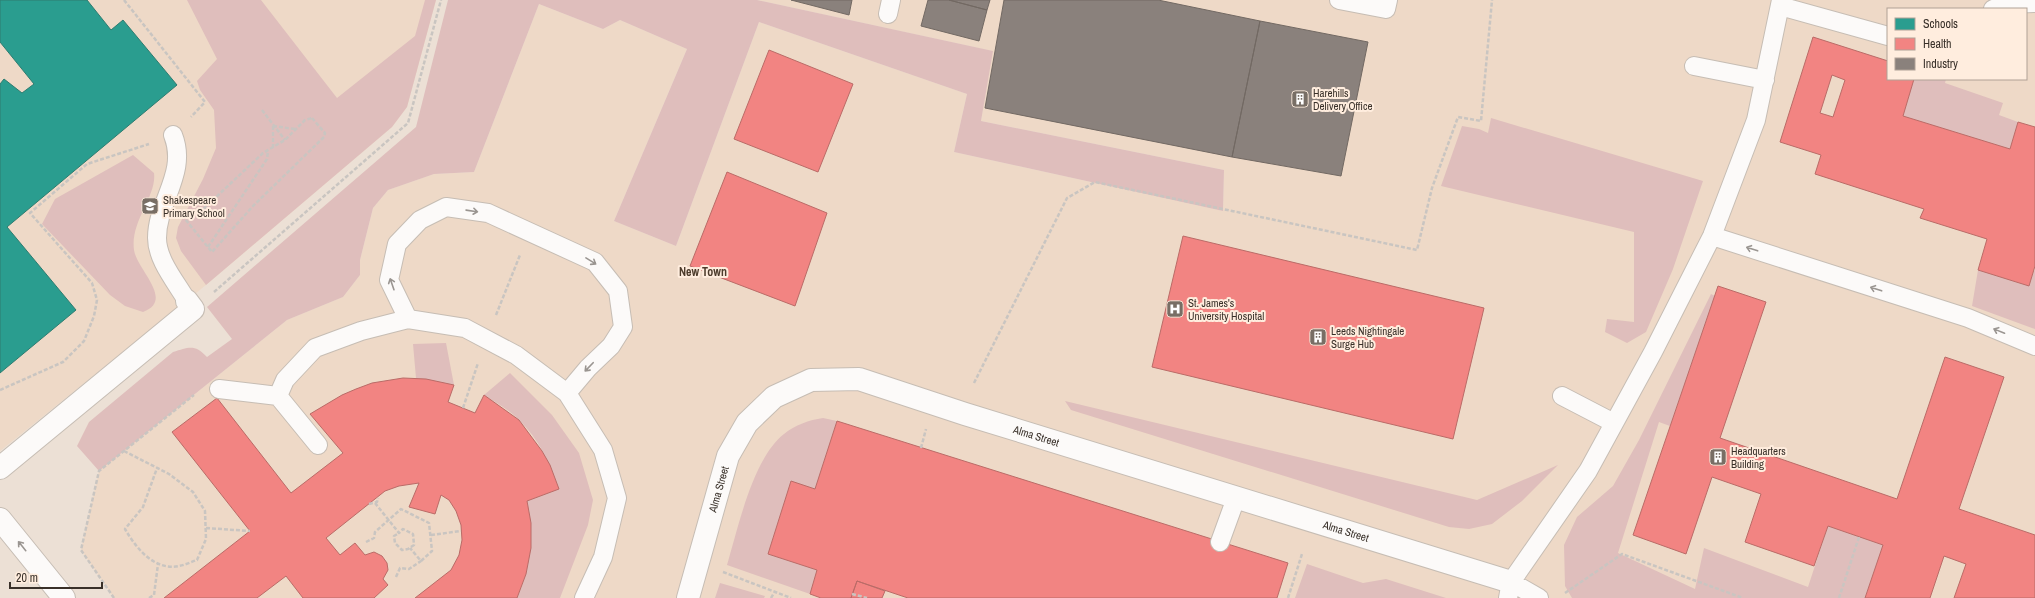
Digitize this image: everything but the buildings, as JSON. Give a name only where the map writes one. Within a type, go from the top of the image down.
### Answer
[{"type":"street","points":[[0,468],[195,304]]},
{"type":"street","name":"Alma Street","points":[[688,598],[728,456],[747,423],[774,397],[811,380],[859,379],[1236,498],[1510,590]]},
{"type":"street","points":[[0,519],[64,598]]},
{"type":"lane","points":[[1340,0],[1386,9],[1388,0]]},
{"type":"lane","points":[[1539,598],[1510,590],[1588,471],[1653,352],[1712,236],[1756,120],[1780,3],[1887,36]]},
{"type":"lane","points":[[1996,8],[2009,4],[2035,3]]},
{"type":"lane","points":[[1694,66],[1765,80]]},
{"type":"lane","points":[[173,135],[178,148],[179,160],[160,217],[157,239],[162,258],[195,304]]},
{"type":"lane","points":[[408,319],[389,280],[397,244],[420,220],[446,208],[488,213],[595,262],[618,291],[623,327],[611,346],[588,368],[567,393]]},
{"type":"lane","points":[[1712,236],[1968,318],[2035,346]]},
{"type":"lane","points":[[278,396],[285,380],[315,348],[361,331],[408,319],[465,328],[516,354],[567,393],[603,450],[618,498],[603,557],[584,598]]},
{"type":"lane","points":[[219,389],[278,396],[318,445]]},
{"type":"lane","points":[[1562,396],[1614,423]]},
{"type":"lane","points":[[1220,542],[1236,498]]},
{"type":"path","points":[[124,0],[205,102]]},
{"type":"path","points":[[195,304],[408,123],[441,0]]},
{"type":"path","points":[[974,383],[1067,198],[1095,182],[1417,250],[1432,188],[1458,118],[1481,121],[1492,0]]},
{"type":"path","points":[[262,110],[285,140]]},
{"type":"path","points":[[312,118],[325,133],[320,142],[253,206],[212,252],[185,219],[192,210],[199,213],[263,153],[269,151],[285,140],[295,129],[305,120],[312,118]]},
{"type":"path","points":[[273,126],[295,129]]},
{"type":"path","points":[[273,126],[273,148]]},
{"type":"path","points":[[0,390],[63,362],[84,341],[94,316],[97,300],[92,283],[30,213],[87,164],[132,150]]},
{"type":"path","points":[[208,248],[267,159],[269,151]]},
{"type":"path","points":[[114,598],[81,550],[99,471],[201,390],[219,389]]},
{"type":"path","points":[[921,448],[927,425]]},
{"type":"path","points":[[124,451],[169,474],[193,492],[205,511],[206,539],[197,560],[178,566],[158,564],[136,548],[125,529],[143,507],[157,468]]},
{"type":"path","points":[[369,504],[375,503],[378,498]]},
{"type":"path","points":[[375,503],[398,533]]},
{"type":"path","points":[[366,542],[374,538],[375,532],[401,509],[429,523],[432,551],[409,569],[400,568],[396,577]]},
{"type":"path","points":[[206,528],[250,531]]},
{"type":"path","points":[[403,530],[413,534],[414,545],[410,548],[402,550],[395,543],[394,536],[398,533],[403,530]]},
{"type":"path","points":[[431,535],[461,531]]},
{"type":"path","points":[[1839,598],[1859,537]]},
{"type":"path","points":[[410,548],[421,561]]},
{"type":"path","points":[[1288,598],[1302,554]]},
{"type":"path","points":[[1565,593],[1622,554],[1743,598]]},
{"type":"path","points":[[149,598],[154,594],[158,564]]},
{"type":"path","points":[[721,572],[791,598]]},
{"type":"path","points":[[771,598],[774,591]]},
{"type":"path","points":[[852,594],[867,598]]},
{"type":"shaded area","name":"Shakespeare Primary School","points":[[0,0],[436,0],[407,107],[392,127],[206,285],[0,451]]},
{"type":"shaded area","points":[[187,0],[261,0],[337,98],[415,36],[425,0],[436,0],[407,107],[392,127],[206,285],[181,251],[176,238],[178,227],[203,179],[216,148],[214,110],[200,90],[197,81],[217,59]]},
{"type":"shaded area","points":[[448,0],[757,0],[993,51],[981,121],[1224,170],[1223,211],[954,152],[967,94],[759,22],[676,246],[614,221],[687,49],[620,20],[603,29],[539,4],[474,172],[434,174],[388,190],[373,208],[360,260],[360,275],[343,297],[287,320],[99,471],[77,446],[89,422],[173,352],[188,348],[195,348],[207,357],[232,339],[207,307],[416,127]]},
{"type":"shaded area","name":"St. James's University Hospital","points":[[757,0],[2035,0],[2035,598],[114,598],[81,550],[99,471],[287,320],[343,297],[360,275],[360,260],[373,208],[388,190],[434,174],[474,172],[539,4],[603,29],[620,20],[687,49],[614,221],[676,246],[759,22],[967,94],[954,152],[1223,211],[1224,170],[981,121],[992,51]]},
{"type":"shaded area","points":[[1914,80],[1946,80],[1945,83],[2003,103],[1999,115],[2018,122],[2010,149],[1903,116]]},
{"type":"shaded area","points":[[1491,118],[1703,181],[1673,269],[1646,332],[1627,343],[1605,332],[1607,319],[1634,322],[1634,232],[1441,186],[1462,126],[1479,129],[1488,133]]},
{"type":"shaded area","points":[[133,155],[154,173],[152,191],[139,219],[134,239],[134,250],[152,284],[156,300],[152,307],[143,312],[125,306],[110,295],[42,224],[55,199]]},
{"type":"shaded area","points":[[1978,270],[2029,286],[2034,270],[2035,271],[2035,329],[1972,306]]},
{"type":"shaded area","points":[[1711,294],[1715,296],[1670,426],[1659,422],[1618,553],[1695,589],[1704,548],[1808,587],[1828,526],[1883,545],[1865,598],[1572,598],[1565,586],[1564,545],[1577,517],[1613,486],[1639,440]]},
{"type":"shaded area","points":[[446,343],[454,385],[416,378],[413,344]]},
{"type":"shaded area","points":[[510,373],[552,415],[579,453],[593,500],[588,525],[560,598],[517,598],[526,574],[530,550],[530,526],[527,501],[559,489],[548,461],[526,427],[515,416],[484,395]]},
{"type":"shaded area","points":[[1065,401],[1477,500],[1558,465],[1522,501],[1492,524],[1469,529],[1449,527],[1071,410]]},
{"type":"shaded area","points":[[823,418],[837,421],[815,489],[791,482],[768,554],[817,570],[810,594],[727,565],[755,476],[773,445],[784,434],[802,423]]},
{"type":"shaded area","points":[[1307,564],[1363,583],[1386,579],[1446,598],[1295,598]]},
{"type":"shaded area","points":[[720,583],[765,596],[764,598],[715,598]]},
{"type":"place","name":"Harehills Delivery Office","points":[[1300,99]]},
{"type":"place","name":"Shakespeare Primary School","points":[[150,206]]},
{"type":"place","name":"St. James's University Hospital","points":[[1175,309]]},
{"type":"place","name":"Leeds Nightingale Surge Hub","points":[[1318,337]]},
{"type":"place","name":"Headquarters Building","points":[[1718,457]]},
{"type":"district","name":"New Town","points":[[703,272]]}]
